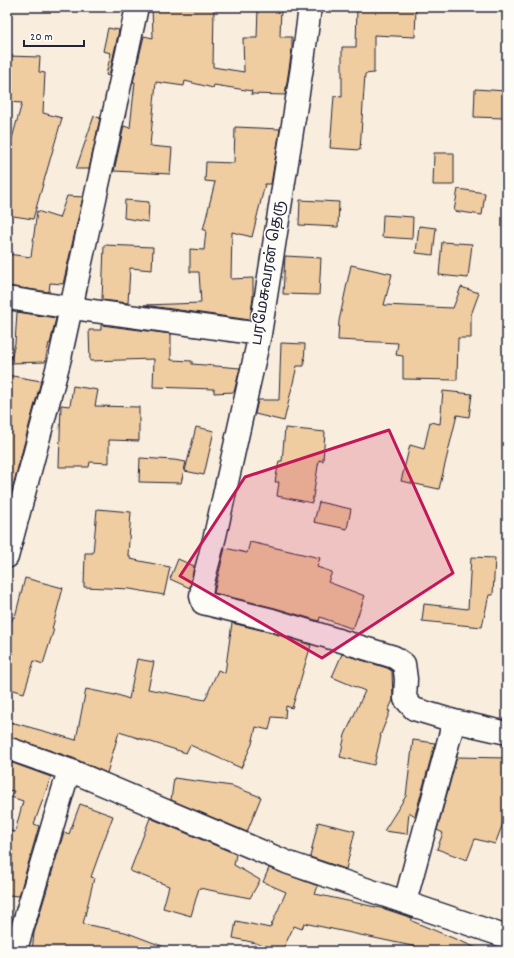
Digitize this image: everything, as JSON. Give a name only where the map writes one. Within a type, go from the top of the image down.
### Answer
[{"type":"street","points":[[7,557],[72,308],[137,7]]},
{"type":"street","name":"பரமேசுவரன் தெரு","points":[[310,7],[304,62],[260,334],[201,596],[203,603],[272,620],[394,657],[404,664],[406,679],[405,698],[409,704],[414,709],[454,721]]},
{"type":"street","points":[[7,298],[260,334]]},
{"type":"street","points":[[405,902],[454,721],[507,733]]},
{"type":"street","points":[[7,748],[69,770],[289,863],[507,937]]},
{"type":"street","points":[[18,951],[17,946],[69,770]]},
{"type":"highlighted area","points":[[389,430],[453,573],[322,658],[180,576],[245,477]]},
{"type":"building","points":[[152,7],[214,7],[213,67],[244,72],[243,38],[257,38],[258,7],[281,7],[280,37],[292,37],[292,49],[285,95],[251,94],[252,91],[214,85],[213,88],[185,81],[184,86],[156,82],[150,146],[172,148],[170,174],[114,171],[124,126],[130,128],[135,82],[133,82],[144,36],[153,38]]},
{"type":"building","points":[[357,7],[416,7],[415,37],[374,35],[374,73],[365,74],[360,150],[330,148],[334,96],[342,97],[342,47],[356,47]]},
{"type":"building","points":[[108,28],[119,30],[109,76],[106,75],[111,53],[103,51]]},
{"type":"building","points":[[7,56],[40,57],[39,72],[45,73],[43,113],[62,118],[33,219],[7,215],[7,156],[22,103],[7,102]]},
{"type":"building","points":[[475,89],[506,91],[504,118],[474,117]]},
{"type":"building","points":[[94,116],[100,118],[89,169],[76,169]]},
{"type":"building","points":[[235,127],[280,129],[271,184],[265,184],[252,237],[232,232],[231,279],[253,278],[253,297],[250,320],[144,305],[201,303],[199,272],[190,272],[190,249],[204,250],[206,230],[203,230],[215,182],[205,181],[206,162],[234,163]]},
{"type":"building","points":[[434,153],[454,153],[454,185],[433,185]]},
{"type":"building","points":[[458,189],[485,193],[482,215],[454,211]]},
{"type":"building","points":[[67,196],[83,197],[63,284],[50,283],[49,292],[7,286],[7,254],[31,257],[37,211],[59,218]]},
{"type":"building","points":[[125,200],[149,202],[148,222],[124,218]]},
{"type":"building","points":[[300,200],[339,202],[338,227],[299,225]]},
{"type":"building","points":[[383,215],[413,217],[412,239],[382,237]]},
{"type":"building","points":[[419,226],[436,228],[433,255],[416,253]]},
{"type":"building","points":[[442,242],[472,244],[468,278],[439,275]]},
{"type":"building","points":[[104,245],[153,247],[152,270],[130,268],[128,303],[102,300]]},
{"type":"building","points":[[285,256],[321,258],[319,295],[283,294]]},
{"type":"building","points":[[351,265],[392,274],[384,305],[453,308],[461,287],[479,293],[471,315],[471,338],[458,338],[457,380],[403,379],[403,356],[396,355],[398,343],[338,340],[339,321]]},
{"type":"building","points":[[17,312],[56,318],[45,362],[10,363],[15,343]]},
{"type":"building","points":[[101,325],[171,334],[171,360],[192,361],[192,364],[240,368],[234,392],[214,393],[214,389],[153,387],[154,359],[90,361],[89,330],[101,330]]},
{"type":"building","points":[[281,343],[305,344],[304,366],[297,366],[284,421],[255,414],[258,400],[279,400]]},
{"type":"building","points":[[7,375],[41,381],[7,508]]},
{"type":"building","points":[[73,386],[98,390],[95,406],[139,407],[139,441],[109,440],[109,463],[90,462],[89,467],[59,467],[61,405],[70,406]]},
{"type":"building","points":[[443,391],[472,394],[469,417],[457,415],[439,489],[401,481],[410,445],[424,449],[430,422],[440,424]]},
{"type":"building","points":[[196,427],[214,431],[204,475],[185,471]]},
{"type":"building","points":[[285,428],[325,432],[323,461],[319,460],[312,503],[277,496],[279,482],[275,482],[279,461],[282,461]]},
{"type":"building","points":[[140,458],[186,462],[181,483],[139,482]]},
{"type":"building","points":[[319,502],[351,509],[347,529],[314,522]]},
{"type":"building","points":[[97,509],[131,512],[128,555],[130,555],[130,559],[170,567],[164,595],[130,589],[84,587],[85,553],[93,553]]},
{"type":"building","points":[[250,542],[320,558],[317,567],[332,572],[328,582],[365,596],[353,629],[320,617],[319,621],[275,608],[214,593],[225,548],[247,553]]},
{"type":"building","points":[[471,557],[495,558],[493,595],[489,595],[482,627],[422,621],[424,604],[468,609]]},
{"type":"building","points":[[178,559],[194,566],[190,588],[170,579]]},
{"type":"building","points":[[25,578],[63,588],[52,629],[54,629],[43,664],[34,661],[24,693],[7,688],[7,636],[13,617],[15,617]]},
{"type":"building","points":[[232,623],[269,632],[311,645],[292,708],[286,706],[285,718],[272,717],[269,730],[256,727],[252,744],[241,768],[190,745],[186,753],[119,732],[107,773],[73,758],[7,736],[7,721],[76,740],[86,689],[115,694],[129,699],[137,659],[154,662],[148,689],[205,700],[218,670],[225,673]]},
{"type":"building","points":[[342,654],[387,668],[392,671],[393,700],[380,736],[374,765],[340,757],[345,735],[365,691],[332,677]]},
{"type":"building","points":[[413,740],[435,743],[415,816],[409,812],[407,834],[384,831],[406,796]]},
{"type":"building","points":[[457,757],[507,758],[507,813],[495,844],[475,839],[467,860],[437,849],[443,833],[437,830]]},
{"type":"building","points":[[7,761],[51,777],[34,824],[39,826],[19,896],[7,895],[7,830],[15,832],[23,801],[11,797],[14,791],[7,790]]},
{"type":"building","points":[[174,778],[232,786],[261,797],[247,832],[171,800]]},
{"type":"building","points":[[80,804],[113,816],[91,877],[94,878],[83,924],[125,932],[170,949],[170,951],[32,951],[34,933],[64,832],[69,834]]},
{"type":"building","points":[[150,818],[236,854],[234,865],[260,880],[250,898],[199,888],[191,916],[163,908],[169,886],[130,871]]},
{"type":"building","points":[[318,822],[355,831],[346,869],[310,857]]},
{"type":"building","points":[[269,868],[318,886],[315,894],[385,909],[412,918],[412,921],[484,951],[425,951],[426,949],[304,923],[302,929],[294,926],[282,951],[276,951],[256,943],[233,938],[236,921],[270,928],[286,892],[263,882]]}]
